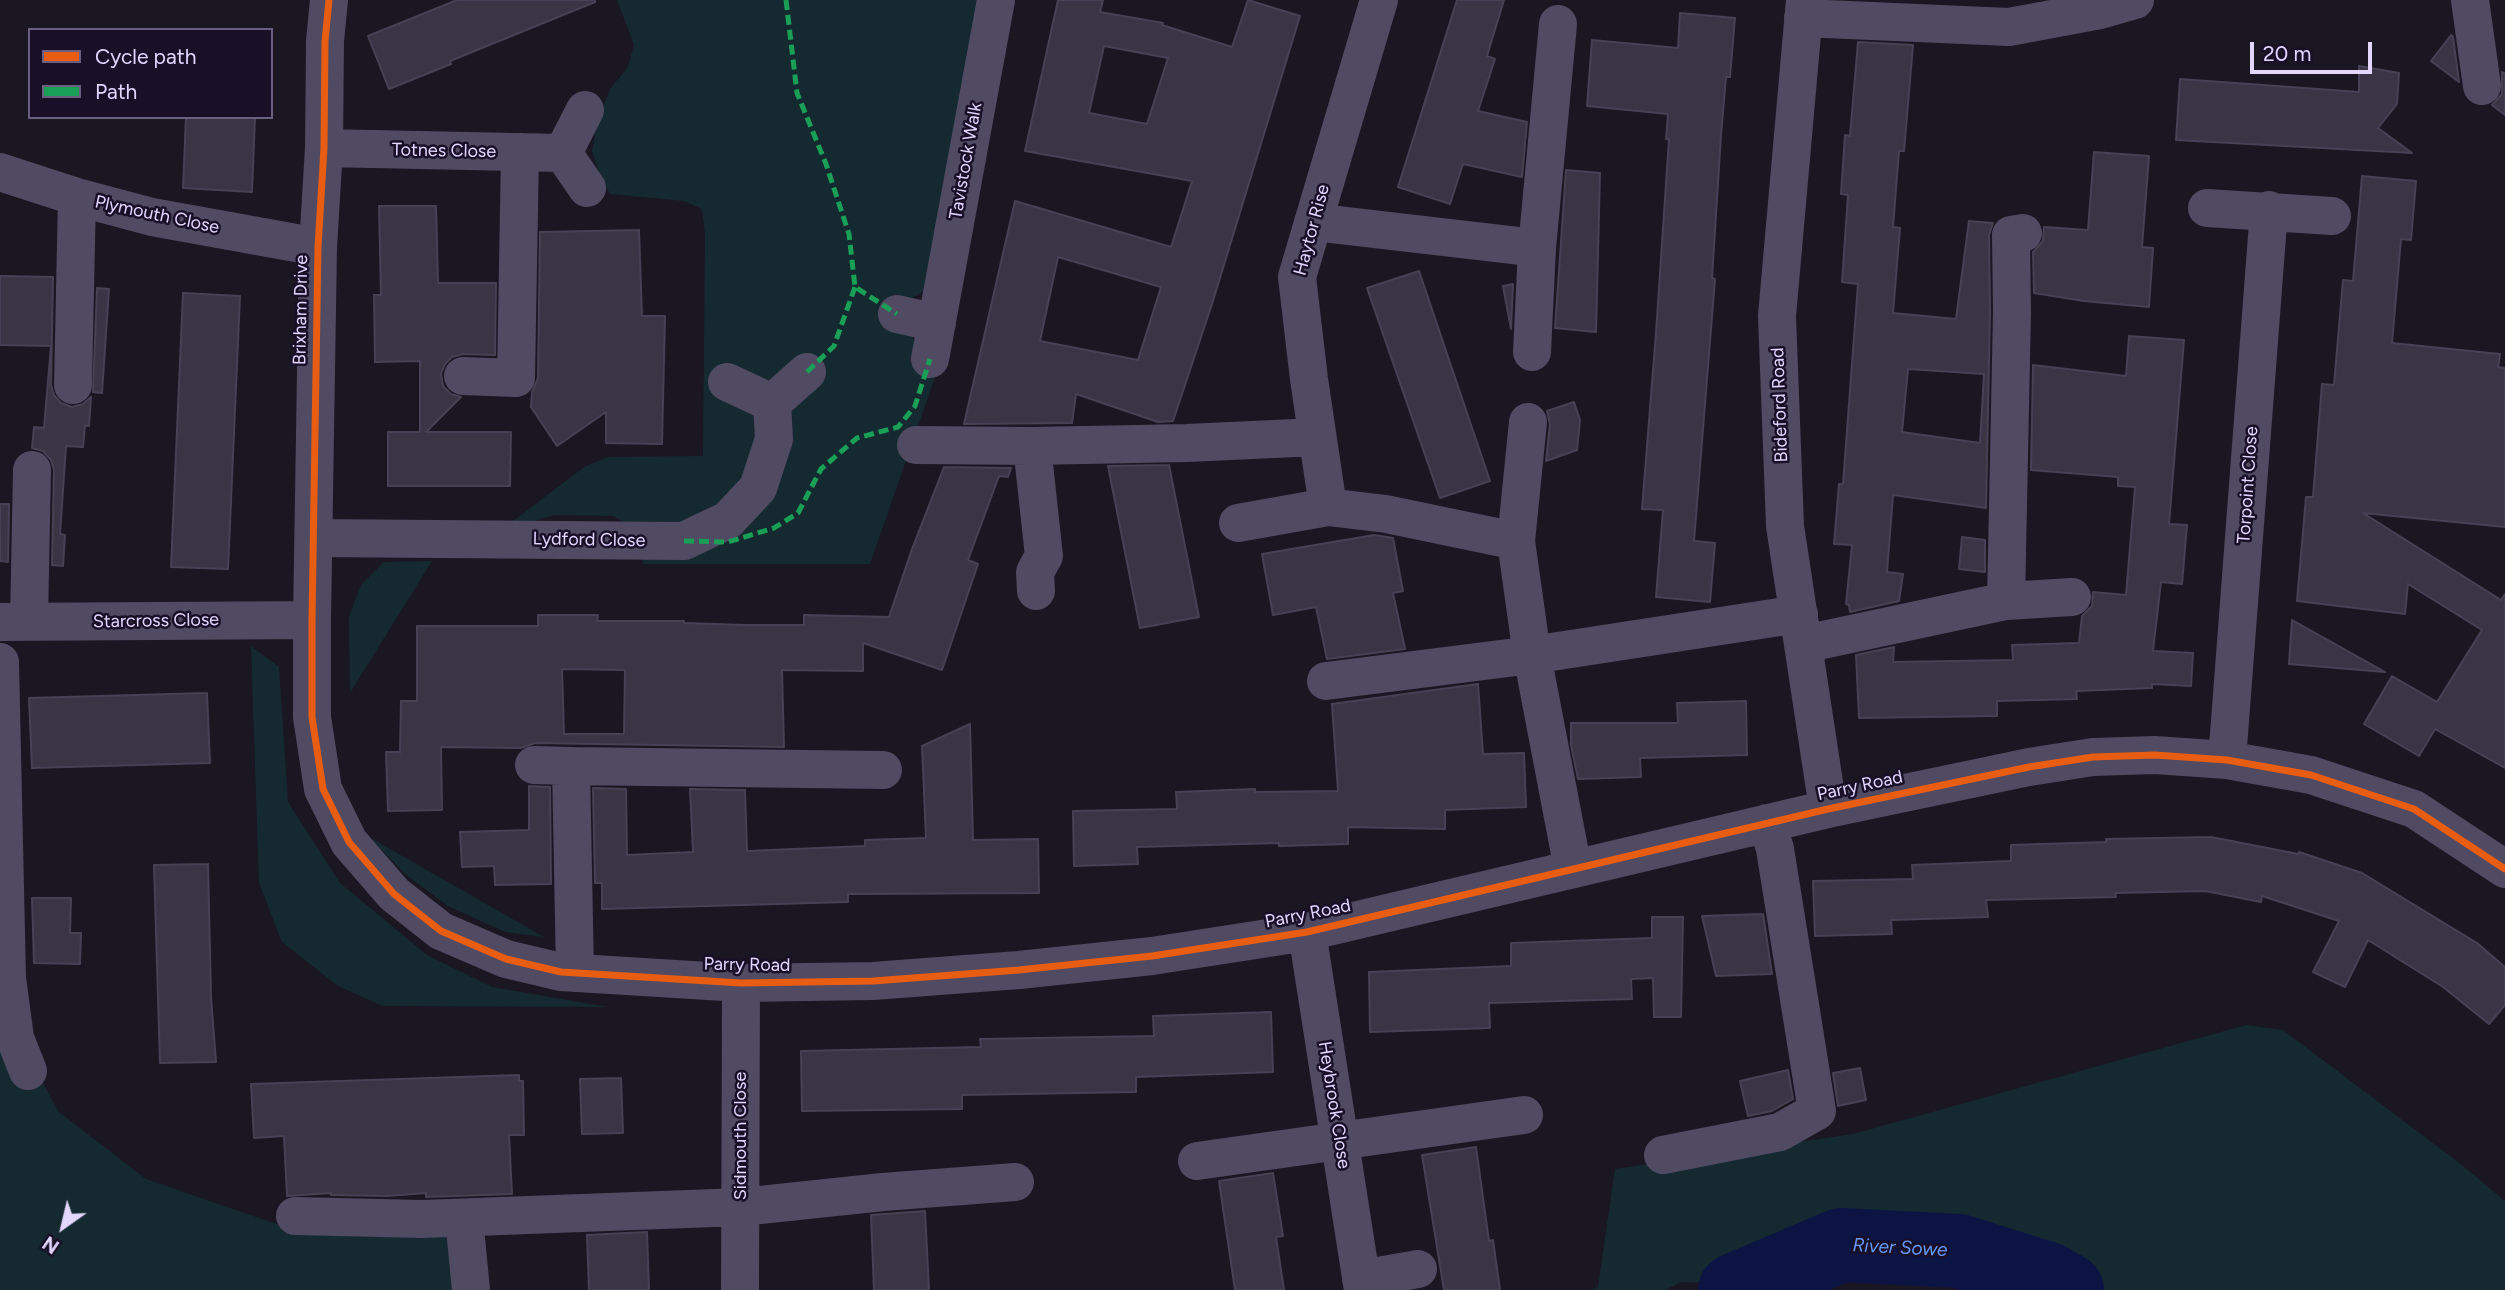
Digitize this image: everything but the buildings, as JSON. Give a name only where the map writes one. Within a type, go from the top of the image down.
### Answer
[{"type":"street","name":"Brixham Drive","points":[[312,620],[318,247],[324,148],[325,41],[329,0]]},
{"type":"street","name":"Tavistock Walk","points":[[897,314],[933,341],[996,0]]},
{"type":"street","name":"Haytor Rise","points":[[1328,508],[1297,277],[1379,0]]},
{"type":"street","points":[[1804,9],[2008,27],[2100,10],[2136,0]]},
{"type":"street","points":[[2470,0],[2482,86]]},
{"type":"street","name":"Bideford Road","points":[[1804,9],[1777,316],[1785,526],[1828,809]]},
{"type":"street","points":[[1532,352],[1537,248],[1558,24]]},
{"type":"street","points":[[585,110],[563,153],[587,188]]},
{"type":"street","name":"Totnes Close","points":[[324,148],[563,153]]},
{"type":"street","points":[[463,376],[516,378],[520,152]]},
{"type":"street","name":"Plymouth Close","points":[[0,172],[77,197],[152,217],[318,247]]},
{"type":"street","points":[[73,385],[77,197]]},
{"type":"street","points":[[2207,208],[2332,216]]},
{"type":"street","name":"Torpoint Close","points":[[2227,760],[2269,211]]},
{"type":"street","points":[[1314,222],[1537,248]]},
{"type":"street","points":[[2006,601],[2011,235],[2023,233]]},
{"type":"street","points":[[727,382],[772,403],[807,372]]},
{"type":"street","name":"Lydford Close","points":[[314,538],[684,541],[728,520],[758,488],[774,439],[772,403]]},
{"type":"street","points":[[1528,422],[1516,541],[1532,655],[1573,869]]},
{"type":"street","points":[[915,445],[1187,443],[1317,437]]},
{"type":"street","points":[[1032,446],[1044,556],[1035,572],[1036,591]]},
{"type":"street","points":[[14,622],[32,470]]},
{"type":"street","points":[[1238,523],[1328,508],[1386,514],[1516,541]]},
{"type":"street","points":[[1325,681],[1532,655],[1801,629],[2006,601],[2072,597]]},
{"type":"street","name":"Parry Road","points":[[312,620],[312,718],[323,789],[349,842],[394,894],[441,930],[506,959],[561,972],[741,983],[873,981],[1152,956],[1307,932],[1828,809],[2029,767],[2093,757],[2155,755],[2227,760],[2311,775],[2414,809],[2505,869]]},
{"type":"street","name":"Starcross Close","points":[[14,622],[312,620]]},
{"type":"street","points":[[0,662],[7,978],[15,1038],[28,1071]]},
{"type":"street","points":[[575,973],[552,765],[883,770]]},
{"type":"street","points":[[1662,1155],[1780,1132],[1817,1111],[1775,849],[1767,823]]},
{"type":"street","name":"Heybrook Close","points":[[1307,932],[1362,1284],[1418,1269]]},
{"type":"street","name":"Sidmouth Close","points":[[740,1290],[741,983]]},
{"type":"street","points":[[1197,1161],[1524,1115]]},
{"type":"street","points":[[295,1216],[422,1219],[741,1207],[1015,1182]]},
{"type":"street","points":[[464,1218],[471,1290]]},
{"type":"green space","points":[[617,0],[980,0],[926,290],[899,305],[919,352],[940,363],[870,564],[643,564],[644,529],[613,516],[555,515],[525,526],[508,525],[584,467],[608,457],[703,456],[705,234],[702,209],[684,201],[610,194],[592,151],[598,119],[610,89],[628,67],[634,45]]},
{"type":"green space","points":[[432,561],[350,693],[349,616],[361,585],[384,562]]},
{"type":"green space","points":[[251,646],[279,667],[288,802],[340,883],[427,955],[492,987],[608,1007],[383,1006],[338,986],[282,942],[259,883]]},
{"type":"green space","points":[[369,837],[544,937],[505,932],[448,906],[405,874]]},
{"type":"green space","points":[[0,866],[25,1052],[59,1112],[146,1179],[288,1228],[435,1228],[454,1240],[470,1290],[0,1290]]},
{"type":"green space","points":[[2246,1025],[2283,1030],[2462,1165],[2505,1201],[2505,1290],[2100,1290],[2054,1263],[2008,1255],[1963,1240],[1853,1226],[1827,1231],[1749,1265],[1725,1283],[1681,1282],[1665,1290],[1591,1290],[1598,1287],[1615,1169],[1853,1134]]},
{"type":"waterway","name":"River Sowe","points":[[1735,1290],[1841,1245],[1959,1251],[2048,1279],[2067,1290]]},
{"type":"marked path","points":[[786,0],[797,93],[826,164],[849,234],[855,287],[897,314]]},
{"type":"marked path","points":[[807,372],[834,346],[855,287]]},
{"type":"marked path","points":[[684,541],[728,542],[774,528],[798,513],[821,469],[857,438],[898,427],[915,406],[930,359]]},
{"type":"cycle path","points":[[329,0],[325,41],[324,148],[318,247],[312,620],[312,717],[323,789],[349,842],[394,894],[441,931],[506,959],[561,972],[741,983],[873,981],[1152,956],[1307,932],[1828,809],[2029,767],[2093,757],[2155,755],[2227,760],[2311,775],[2414,809],[2505,869]]}]
